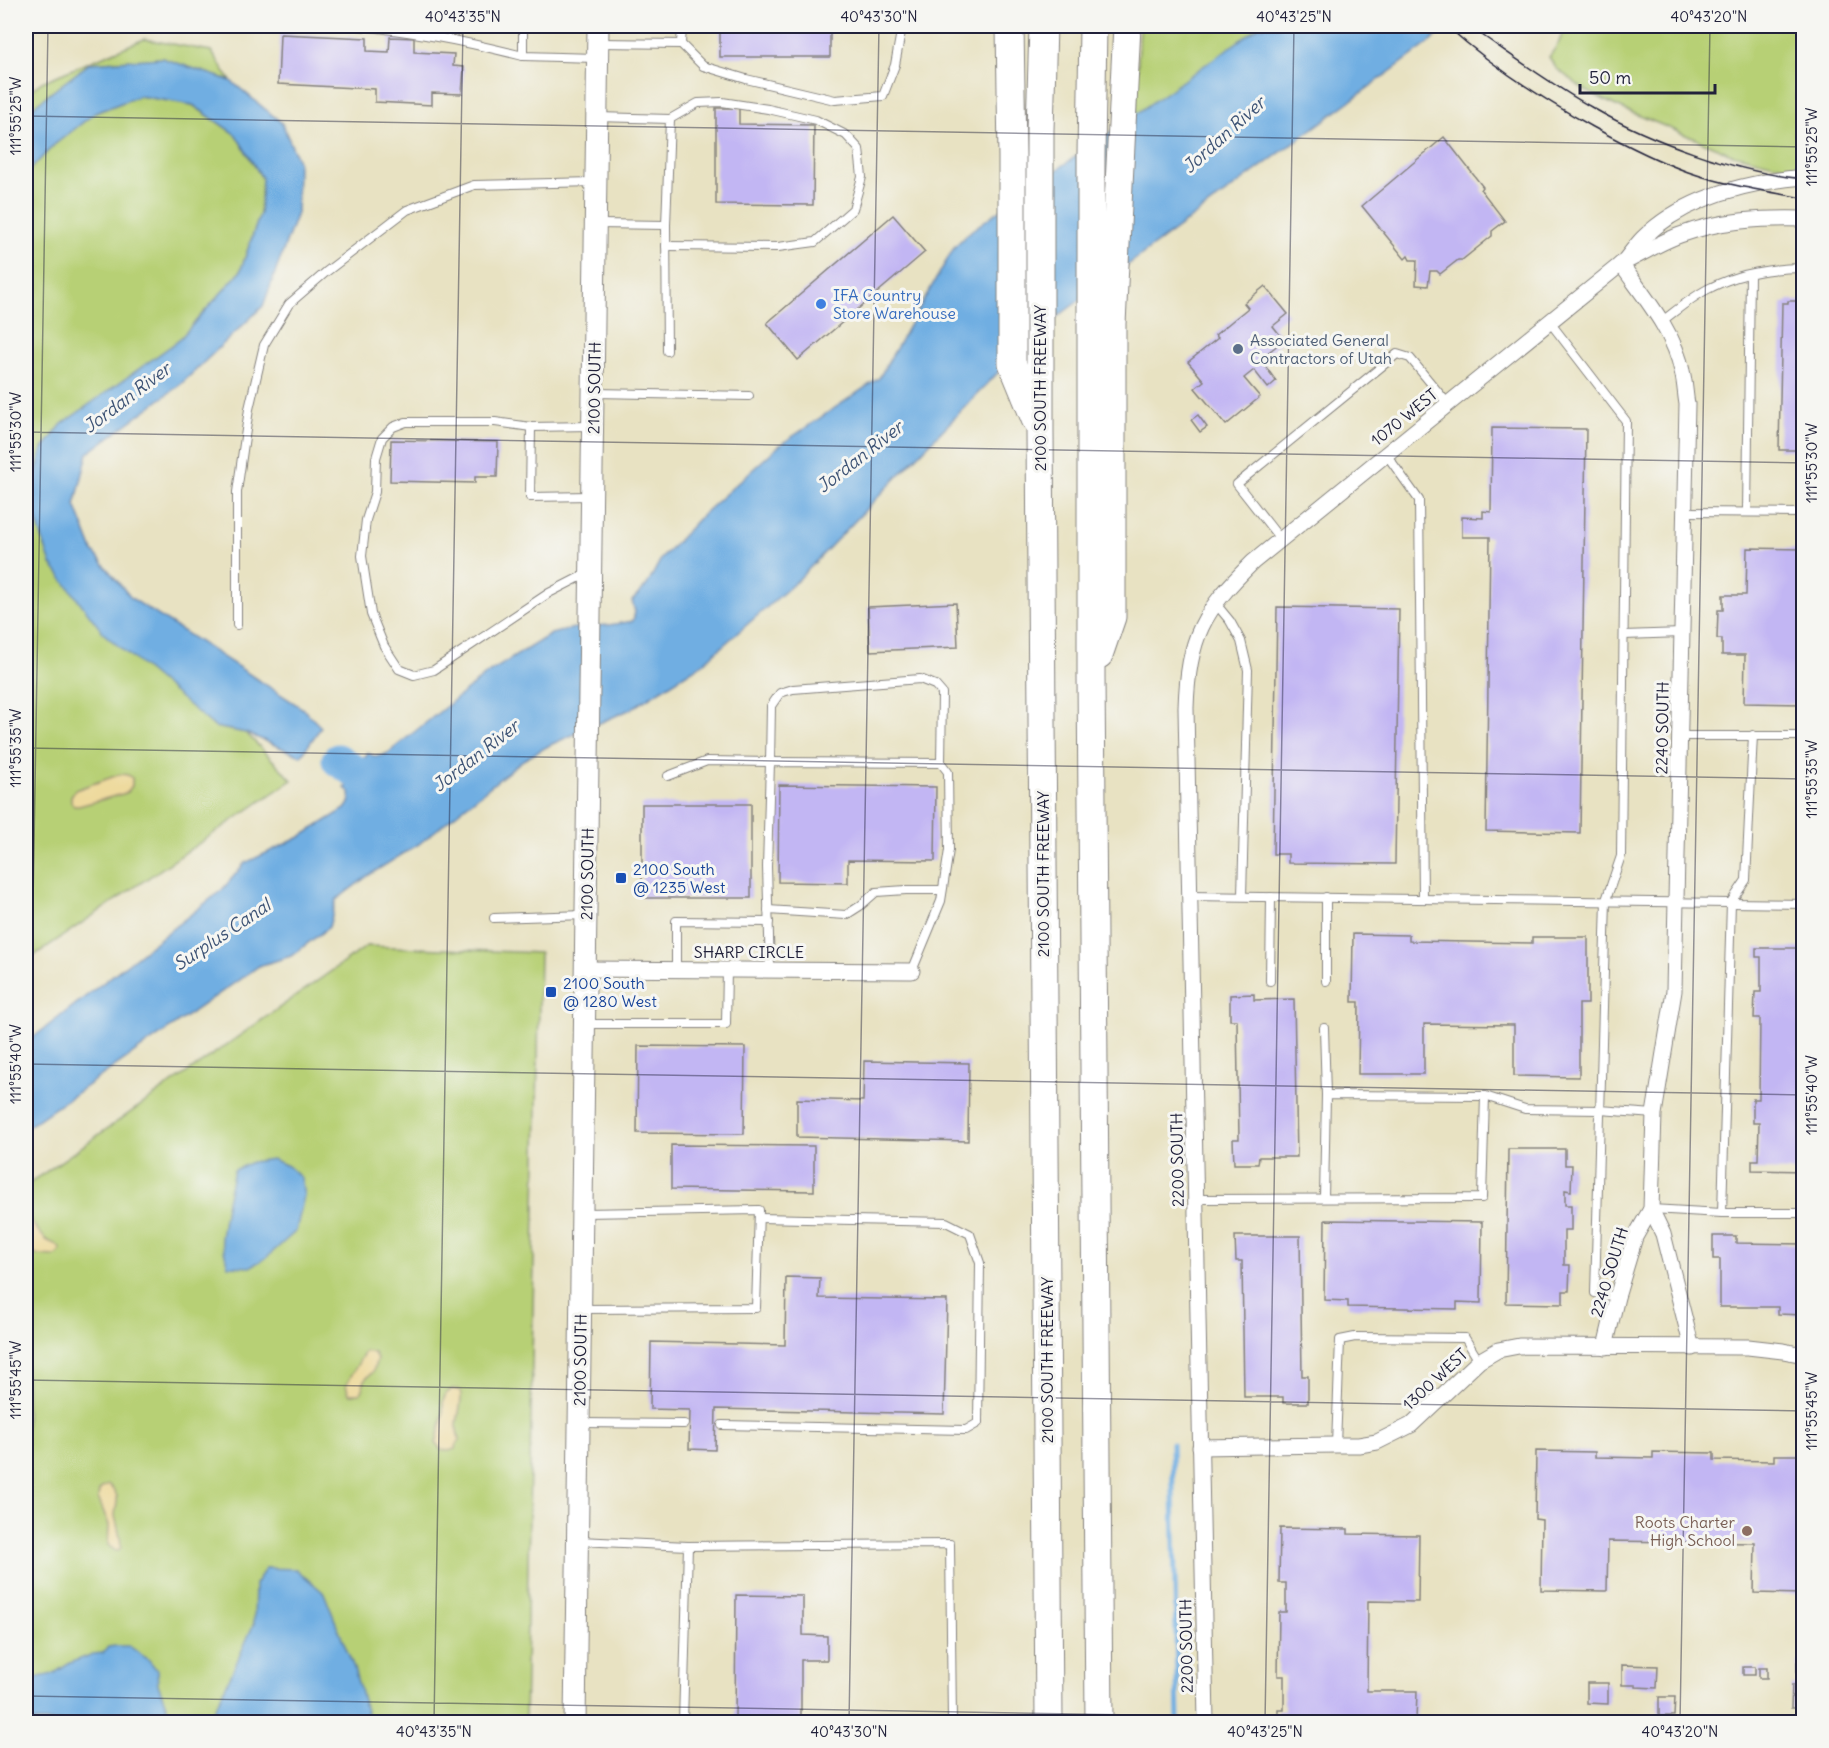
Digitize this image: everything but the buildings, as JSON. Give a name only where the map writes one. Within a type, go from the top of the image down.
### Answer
[{"type":"highway","points":[[1010,26],[1012,363],[1040,431]]},
{"type":"highway","name":"2100 SOUTH FREEWAY","points":[[1043,26],[1040,130],[1040,431],[1049,1722]]},
{"type":"highway","points":[[1093,26],[1091,676],[1099,1722]]},
{"type":"highway","points":[[1091,676],[1112,617],[1112,324],[1127,26]]},
{"type":"street","name":"2100 SOUTH","points":[[575,1722],[598,42]]},
{"type":"street","name":"1070 WEST","points":[[1215,603],[1253,562],[1621,264],[1642,239],[1660,224],[1698,203],[1740,187],[1803,177]]},
{"type":"street","name":"1070 WEST","points":[[1621,264],[1677,236],[1704,227],[1749,219],[1803,219]]},
{"type":"street","name":"2240 SOUTH","points":[[1621,264],[1672,340],[1682,370],[1686,404],[1674,991],[1654,1114],[1651,1209],[1663,1234],[1692,1348]]},
{"type":"street","name":"2200 SOUTH","points":[[1206,1722],[1189,896],[1187,682],[1198,631],[1215,603]]},
{"type":"street","name":"SHARP CIRCLE","points":[[586,969],[912,971]]},
{"type":"street","name":"2240 SOUTH","points":[[1605,1347],[1635,1237],[1651,1209]]},
{"type":"street","name":"1300 WEST","points":[[1200,1447],[1359,1445],[1377,1442],[1412,1425],[1479,1361],[1498,1350],[1519,1346],[1748,1347],[1803,1355]]},
{"type":"lane","points":[[358,26],[397,27],[523,56],[598,42],[681,44],[703,66],[746,79],[835,100],[883,96],[895,65],[903,26]]},
{"type":"lane","points":[[523,26],[523,56]]},
{"type":"lane","points":[[681,26],[681,44]]},
{"type":"lane","points":[[597,117],[670,119],[698,103],[722,102],[816,120],[846,135],[859,148],[862,177],[852,209],[815,242],[778,247],[666,246]]},
{"type":"lane","points":[[667,351],[666,225],[670,119]]},
{"type":"lane","points":[[237,625],[237,492],[249,409],[264,345],[290,304],[326,272],[407,210],[474,185],[597,182]]},
{"type":"lane","points":[[596,224],[666,225]]},
{"type":"lane","points":[[1661,322],[1710,287],[1750,274],[1784,268],[1803,268]]},
{"type":"lane","points":[[1747,512],[1750,274]]},
{"type":"lane","points":[[1550,321],[1626,421],[1621,856],[1606,900],[1595,1293],[1617,1297]]},
{"type":"lane","points":[[1281,540],[1236,484],[1245,476],[1397,354],[1410,358],[1448,404]]},
{"type":"lane","points":[[594,393],[749,396]]},
{"type":"lane","points":[[592,571],[549,593],[434,670],[414,675],[399,669],[384,646],[371,614],[362,556],[366,520],[375,492],[376,458],[382,438],[393,427],[406,422],[495,422],[531,428],[593,426]]},
{"type":"lane","points":[[531,428],[530,497],[592,496]]},
{"type":"lane","points":[[1386,454],[1419,500],[1423,898]]},
{"type":"lane","points":[[1684,512],[1803,513]]},
{"type":"lane","points":[[1215,603],[1230,621],[1241,641],[1248,670],[1242,896]]},
{"type":"lane","points":[[1624,635],[1683,633]]},
{"type":"lane","points":[[770,970],[767,867],[771,706],[780,693],[793,689],[920,679],[934,685],[942,693],[941,763],[948,772],[949,850],[941,901],[912,971]]},
{"type":"lane","points":[[1722,1213],[1731,902],[1746,880],[1753,735]]},
{"type":"lane","points":[[1680,736],[1803,736]]},
{"type":"lane","points":[[668,776],[707,761],[941,763]]},
{"type":"lane","points":[[768,910],[846,915],[876,892],[942,890]]},
{"type":"lane","points":[[1189,896],[1803,904]]},
{"type":"lane","points":[[1270,981],[1271,897]]},
{"type":"lane","points":[[1326,897],[1326,981]]},
{"type":"lane","points":[[494,918],[586,915]]},
{"type":"lane","points":[[676,969],[676,921],[769,922]]},
{"type":"lane","points":[[585,1024],[726,1024],[727,970]]},
{"type":"lane","points":[[1324,1028],[1326,1095],[1324,1198]]},
{"type":"lane","points":[[1326,1095],[1485,1096],[1525,1109],[1600,1110],[1654,1114]]},
{"type":"lane","points":[[1196,1199],[1482,1198],[1485,1096]]},
{"type":"lane","points":[[1651,1209],[1722,1213],[1803,1213]]},
{"type":"lane","points":[[581,1309],[756,1308],[759,1218],[759,1210],[582,1213]]},
{"type":"lane","points":[[722,1425],[966,1430],[978,1424],[980,1263],[970,1234],[946,1222],[759,1218]]},
{"type":"lane","points":[[1336,1445],[1340,1340],[1355,1337],[1465,1338],[1479,1361]]},
{"type":"lane","points":[[579,1423],[684,1424]]},
{"type":"lane","points":[[578,1541],[688,1546],[950,1544],[952,1722]]},
{"type":"lane","points":[[683,1722],[688,1546]]},
{"type":"green space","points":[[1140,26],[1276,26],[1133,152]]},
{"type":"green space","points":[[1564,26],[1799,26],[1795,135],[1803,136],[1803,168],[1795,169],[1729,153],[1616,106],[1583,89],[1556,68],[1549,57],[1561,38]]},
{"type":"green space","points":[[144,39],[211,51],[231,81],[162,58],[90,63],[26,112],[26,94],[42,82]]},
{"type":"green space","points":[[139,96],[192,105],[236,135],[262,178],[260,214],[240,272],[178,341],[62,424],[42,450],[29,499],[214,727],[246,733],[292,780],[26,961],[26,174],[54,145],[95,113]]},
{"type":"green space","points":[[367,946],[540,953],[525,1722],[26,1722],[26,1186]]},
{"type":"sand","points":[[121,774],[132,778],[132,786],[126,793],[79,806],[74,806],[71,802],[71,796],[75,790]]},
{"type":"sand","points":[[26,1216],[46,1240],[57,1245],[61,1250],[56,1256],[36,1255],[26,1250]]},
{"type":"sand","points":[[365,1351],[374,1353],[377,1359],[373,1372],[366,1378],[360,1394],[349,1394],[346,1385]]},
{"type":"sand","points":[[452,1389],[460,1390],[461,1402],[457,1426],[459,1440],[455,1449],[449,1451],[441,1450],[436,1443],[443,1414],[443,1401]]},
{"type":"sand","points":[[109,1485],[117,1497],[115,1516],[121,1541],[119,1551],[108,1545],[109,1525],[98,1498],[99,1491]]},
{"type":"water","name":"Surplus Canal","points":[[1260,26],[1448,26],[1429,43],[1038,331],[798,580],[702,664],[631,709],[550,745],[523,760],[419,844],[369,875],[336,900],[329,927],[291,956],[259,966],[26,1128],[26,1043],[222,890],[245,863],[300,837],[345,809],[349,803],[350,792],[345,788],[368,753],[378,756],[388,753],[488,673],[551,634],[578,627],[633,621],[635,612],[632,601],[647,585],[661,559],[703,514],[780,445],[879,378],[955,246],[972,230]]},
{"type":"water","points":[[162,58],[231,81],[282,123],[298,161],[297,213],[263,306],[181,384],[88,453],[75,505],[93,551],[131,598],[302,708],[321,727],[301,756],[246,733],[215,727],[104,634],[51,564],[29,499],[42,450],[62,424],[178,341],[240,272],[260,214],[262,178],[236,135],[193,105],[139,96],[95,113],[54,145],[26,174],[26,112],[90,63]]},
{"type":"water","points":[[272,1159],[288,1166],[301,1178],[304,1196],[296,1231],[266,1258],[250,1267],[228,1266],[221,1238],[234,1170],[252,1162]]},
{"type":"water","points":[[266,1568],[296,1569],[324,1593],[354,1668],[369,1722],[211,1722],[213,1712],[254,1623],[255,1584]]},
{"type":"water","points":[[129,1646],[149,1660],[157,1670],[158,1684],[167,1708],[167,1722],[26,1722],[26,1680],[53,1674],[70,1663],[93,1654],[103,1653],[108,1647]]},
{"type":"waterway","name":"Jordan River","points":[[338,760],[356,772],[397,792]]},
{"type":"waterway","points":[[1172,1444],[1178,1722]]},
{"type":"tram line","points":[[1447,26],[1535,93],[1640,151],[1702,177],[1804,198]]},
{"type":"tram line","points":[[1471,26],[1564,91],[1641,132],[1723,163],[1778,176],[1804,179]]},
{"type":"place","name":"IFA Country Store Warehouse","points":[[821,304]]},
{"type":"place","name":"Associated General Contractors of Utah","points":[[1238,349]]},
{"type":"place","name":"2100 South @ 1235 West","points":[[621,878]]},
{"type":"place","name":"2100 South @ 1280 West","points":[[551,992]]},
{"type":"place","name":"Roots Charter High School","points":[[1747,1531]]}]
